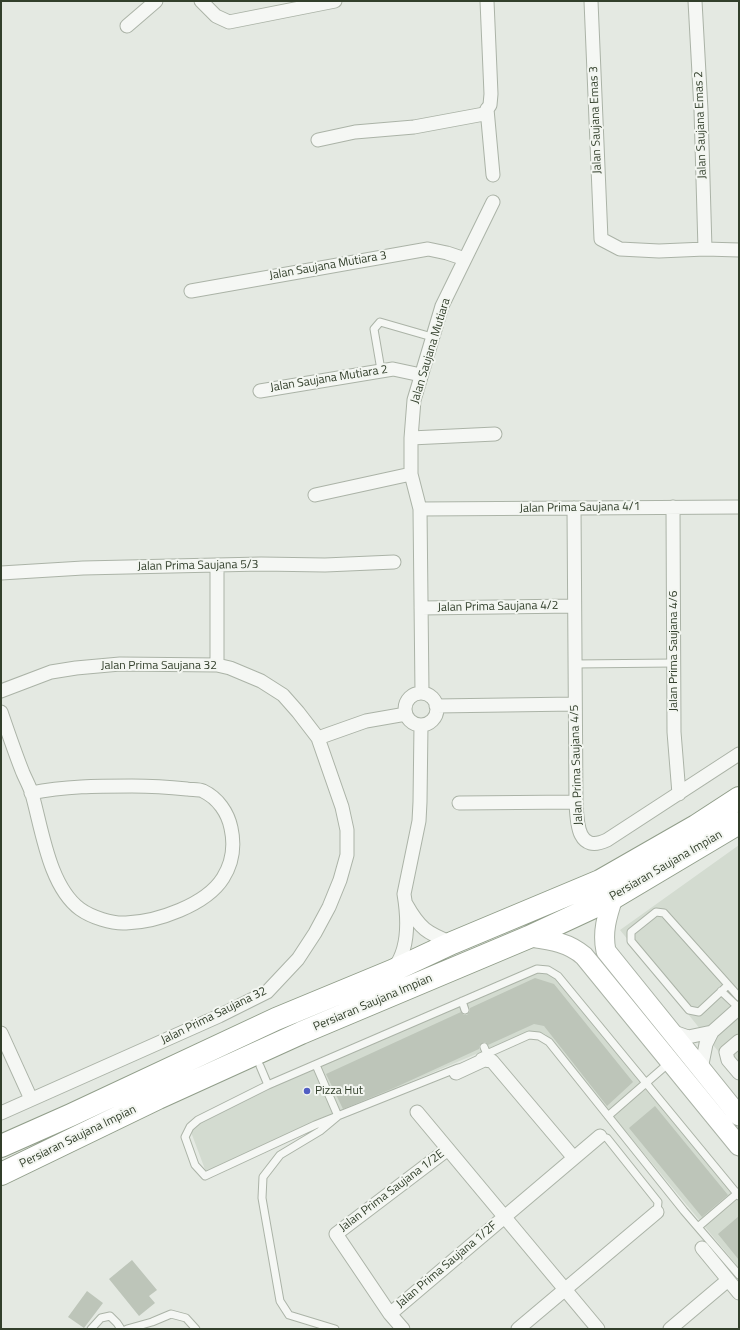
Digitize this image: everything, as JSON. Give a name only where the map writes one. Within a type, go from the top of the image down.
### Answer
[{"type":"highway","name":"Persiaran Saujana Impian","points":[[1,1146],[71,1115],[276,1019],[392,971],[452,943],[600,881],[696,826],[739,798]]},
{"type":"highway","name":"Persiaran Saujana Impian","points":[[1,1174],[322,1024],[529,937],[613,898],[739,823]]},
{"type":"highway","points":[[174,1092],[197,1090],[214,1085],[260,1066],[304,1043],[322,1024]]},
{"type":"street","points":[[127,26],[156,1]]},
{"type":"street","points":[[201,1],[216,16],[229,22],[326,2]]},
{"type":"street","points":[[318,140],[355,132],[414,127],[484,114],[490,105],[491,94],[486,1]]},
{"type":"street","name":"Jalan Saujana Emas 3","points":[[591,1],[601,239],[620,249],[659,251],[706,249]]},
{"type":"street","name":"Jalan Saujana Emas 2","points":[[695,1],[706,249]]},
{"type":"street","points":[[487,109],[493,175]]},
{"type":"street","name":"Jalan Saujana Mutiara","points":[[422,693],[420,509],[411,474],[411,438],[414,400],[442,306],[493,202]]},
{"type":"street","name":"Jalan Saujana Mutiara 3","points":[[191,290],[428,249],[465,259]]},
{"type":"street","points":[[706,249],[739,250]]},
{"type":"street","name":"Jalan Saujana Mutiara 2","points":[[260,391],[381,370],[393,369],[421,375]]},
{"type":"street","points":[[411,438],[495,434]]},
{"type":"street","points":[[315,495],[411,474]]},
{"type":"street","name":"Jalan Prima Saujana 4/6","points":[[673,507],[674,732],[679,794]]},
{"type":"street","name":"Jalan Prima Saujana 4/1","points":[[420,509],[739,507]]},
{"type":"street","name":"Jalan Prima Saujana 4/5","points":[[574,508],[576,802],[578,829],[580,835],[592,843],[598,843],[612,838],[739,754]]},
{"type":"street","name":"Jalan Prima Saujana 5/3","points":[[1,573],[83,568],[325,565],[394,562]]},
{"type":"street","points":[[217,566],[218,665]]},
{"type":"street","name":"Jalan Prima Saujana 4/2","points":[[421,608],[574,606]]},
{"type":"street","name":"Jalan Prima Saujana 32","points":[[1,691],[52,672],[76,668],[120,664],[218,665],[230,668],[261,681],[283,696],[298,712],[318,738],[342,807],[347,830],[347,855],[340,880],[329,907],[315,933],[298,959],[267,992],[219,1016],[1,1113]]},
{"type":"street","points":[[422,693],[430,696],[436,706],[436,713],[429,722],[420,725],[410,720],[406,714],[406,704],[412,695],[422,693]]},
{"type":"street","points":[[436,706],[575,704]]},
{"type":"street","points":[[1,712],[23,773],[32,793],[45,845],[54,871],[62,889],[79,909],[97,918],[125,924],[148,920],[179,911],[201,900],[222,879],[232,859],[234,841],[230,821],[219,802],[202,791],[163,786],[89,786],[51,788],[32,793]]},
{"type":"street","points":[[318,738],[366,721],[406,714]]},
{"type":"street","points":[[392,971],[401,960],[405,950],[406,904],[404,894],[419,821],[420,725]]},
{"type":"street","points":[[459,803],[576,802]]},
{"type":"street","points":[[613,898],[604,929],[606,951],[739,1116]]},
{"type":"street","points":[[406,904],[420,926],[429,934],[452,943]]},
{"type":"street","points":[[529,937],[565,944],[577,950],[584,956],[739,1146]]},
{"type":"street","points":[[701,1069],[706,1044],[712,1032],[739,1008]]},
{"type":"street","points":[[670,1030],[688,1037],[712,1032]]},
{"type":"street","points":[[1,1033],[31,1099]]},
{"type":"street","points":[[739,1041],[726,1052],[728,1060],[739,1073]]},
{"type":"street","points":[[456,1073],[484,1060],[492,1061],[574,1158]]},
{"type":"street","points":[[417,1112],[598,1329]]},
{"type":"street","name":"Jalan Prima Saujana 1/2F","points":[[390,1314],[600,1136]]},
{"type":"street","name":"Jalan Prima Saujana 1/2E","points":[[390,1314],[336,1234],[448,1149]]},
{"type":"street","points":[[518,1329],[657,1212]]},
{"type":"street","points":[[702,1248],[734,1277],[739,1293]]},
{"type":"street","points":[[670,1329],[734,1277]]},
{"type":"street","points":[[390,1314],[402,1329]]},
{"type":"lane","points":[[381,370],[374,329],[380,322],[432,337]]},
{"type":"lane","points":[[575,664],[674,663]]},
{"type":"lane","points":[[728,986],[699,1012],[689,1010],[631,941],[631,932],[656,912],[664,913],[739,997]]},
{"type":"lane","points":[[698,1227],[738,1194],[558,976],[548,970],[537,969],[268,1085],[198,1120],[190,1127],[185,1137],[195,1165],[205,1176],[338,1116],[450,1072],[530,1035],[539,1036],[549,1042],[698,1227],[734,1277]]},
{"type":"lane","points":[[721,991],[739,1008]]},
{"type":"lane","points":[[462,1001],[465,1010]]},
{"type":"lane","points":[[484,1047],[487,1054]]},
{"type":"lane","points":[[608,1116],[670,1062]]},
{"type":"lane","points":[[316,1065],[338,1116]]},
{"type":"lane","points":[[260,1066],[268,1085]]},
{"type":"lane","points":[[335,1329],[289,1315],[280,1301],[262,1198],[263,1177],[280,1155],[320,1131],[338,1116]]},
{"type":"lane","points":[[600,1136],[607,1138],[658,1202],[657,1212]]},
{"type":"lane","points":[[127,1329],[152,1322],[171,1314],[186,1318],[196,1329]]},
{"type":"lane","points":[[91,1329],[100,1318],[110,1316],[121,1329]]},
{"type":"shaded area","points":[[739,845],[739,1077],[620,930]]},
{"type":"shaded area","points":[[537,972],[547,973],[557,979],[739,1200],[739,1268],[545,1034],[530,1031],[340,1112],[206,1172],[191,1132],[199,1122],[320,1065]]},
{"type":"building","points":[[535,978],[554,984],[633,1082],[607,1106],[544,1026],[534,1024],[488,1045],[485,1042],[482,1043],[479,1046],[479,1049],[394,1088],[343,1109],[326,1074],[461,1012],[464,1015],[467,1015],[470,1008]]},
{"type":"building","points":[[655,1106],[728,1195],[702,1217],[629,1128]]},
{"type":"building","points":[[739,1216],[739,1260],[718,1234]]},
{"type":"building","points":[[132,1260],[157,1290],[149,1296],[155,1303],[139,1316],[109,1279]]},
{"type":"building","points":[[87,1291],[103,1303],[84,1328],[68,1317]]},
{"type":"place","name":"Pizza Hut","points":[[307,1091]]}]
